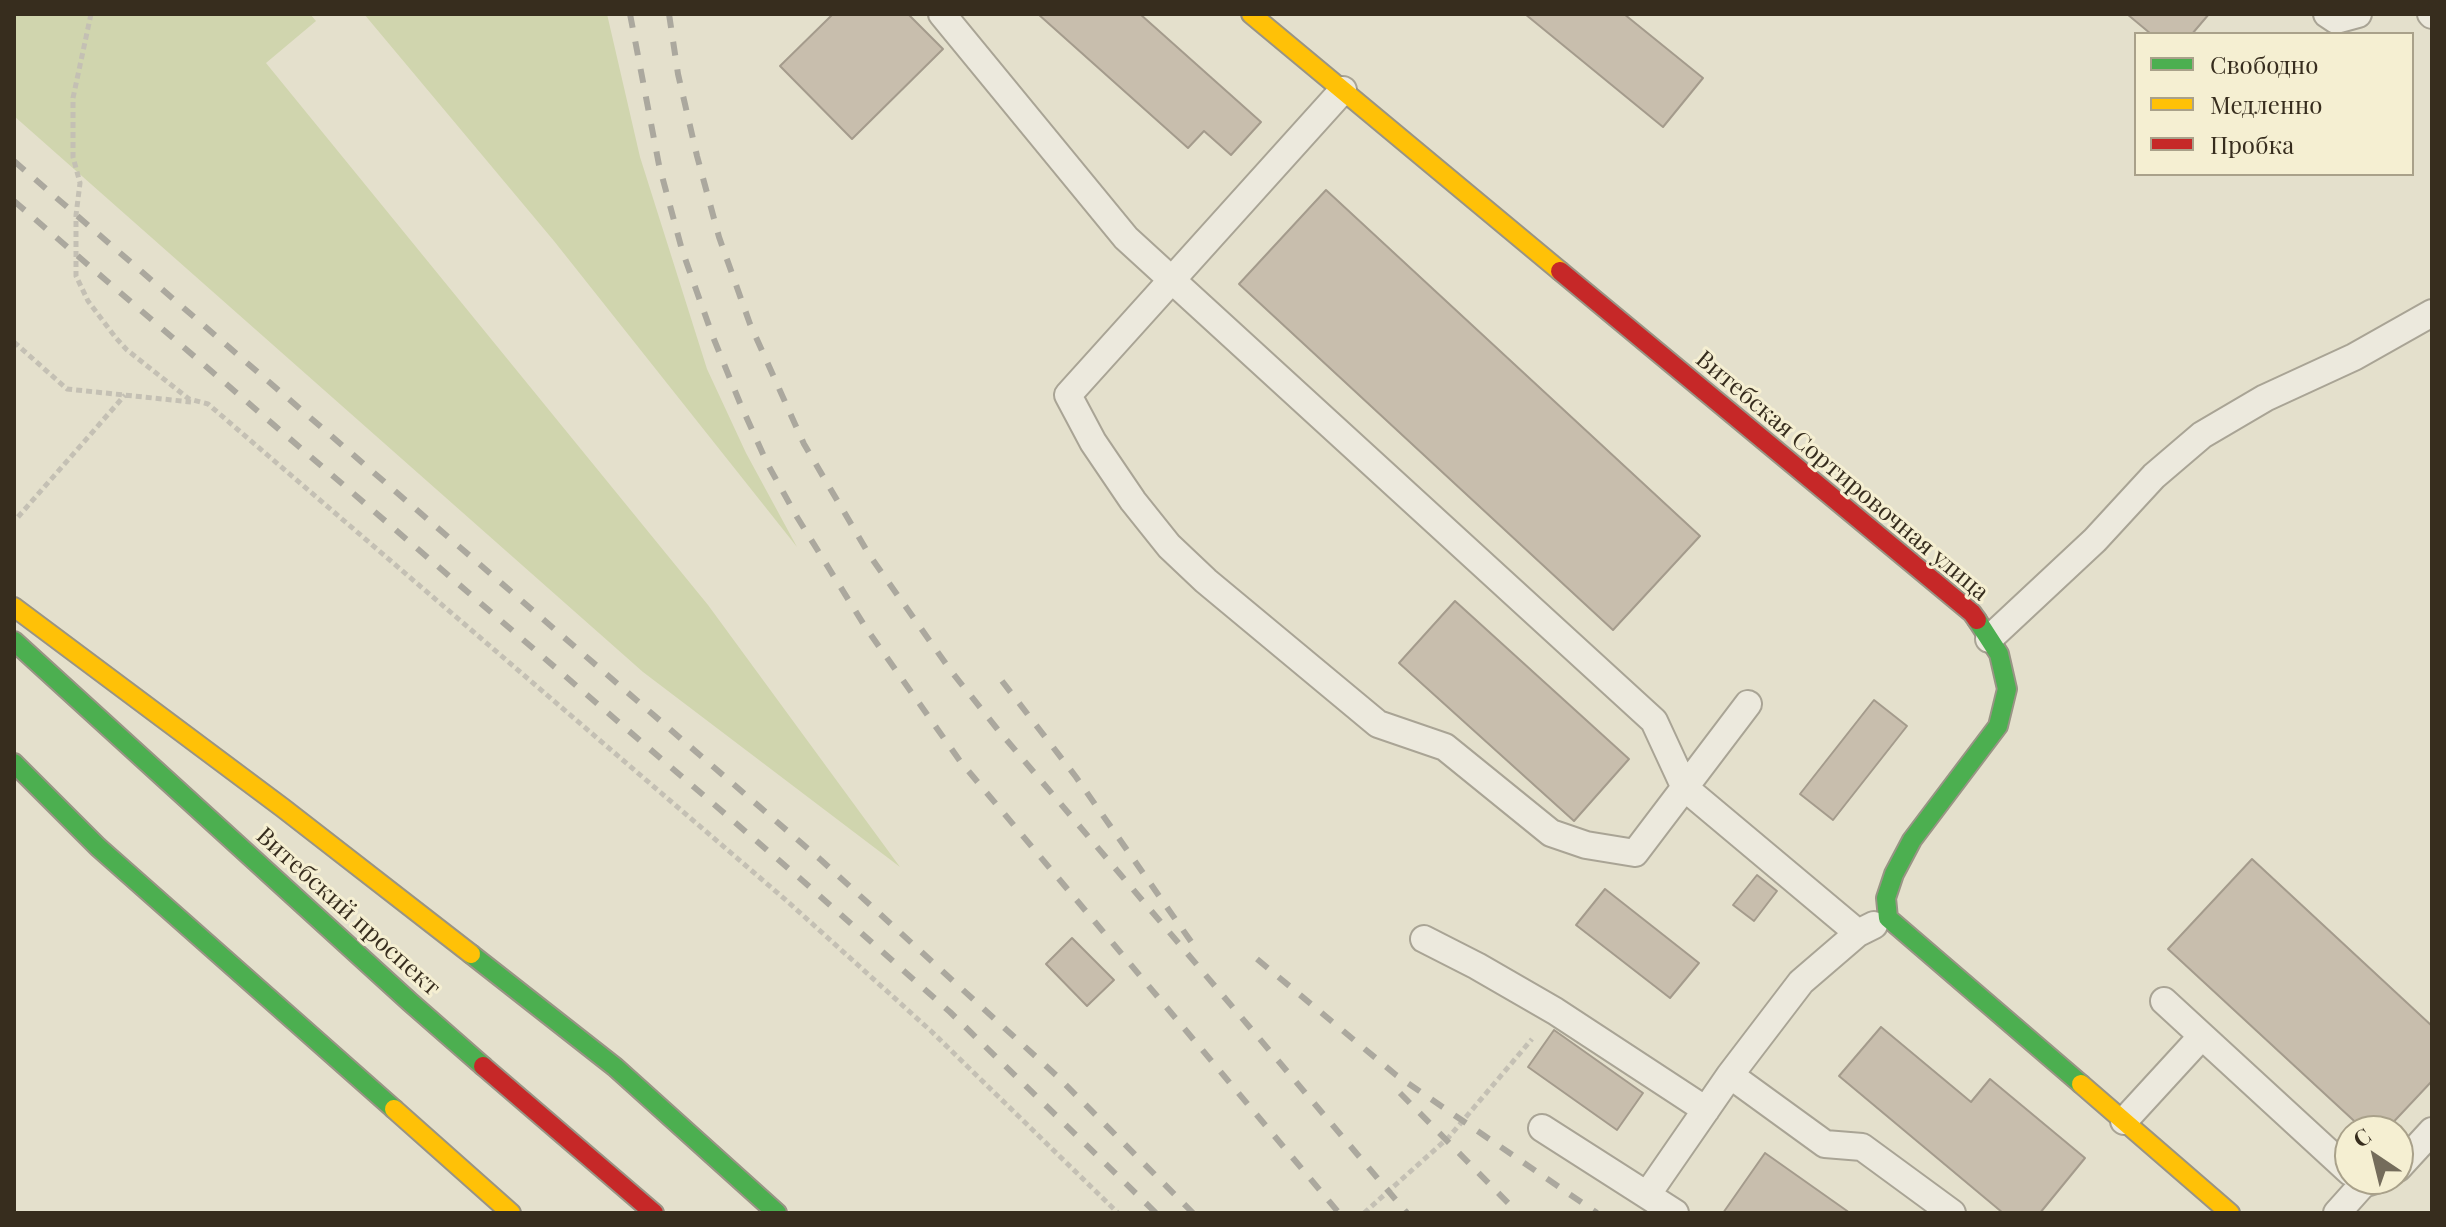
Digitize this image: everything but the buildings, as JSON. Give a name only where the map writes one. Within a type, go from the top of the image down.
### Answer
[{"type":"main road","name":"Витебская Сортировочная улица","points":[[1252,14],[1972,613],[1999,654],[2007,689],[1998,726],[1912,840],[1894,874],[1886,898],[1888,918]]},
{"type":"main road","points":[[14,607],[283,808],[615,1067],[777,1213]]},
{"type":"main road","name":"Витебский проспект","points":[[14,641],[410,1002],[654,1213]]},
{"type":"main road","points":[[14,763],[98,847]]},
{"type":"main road","points":[[14,781],[98,847],[511,1213]]},
{"type":"main road","points":[[1888,918],[2230,1213]]},
{"type":"lane","points":[[942,14],[1126,238],[1654,721],[1685,788],[1858,933]]},
{"type":"lane","points":[[2327,14],[2336,20],[2358,14]]},
{"type":"lane","points":[[1343,90],[1068,395],[1093,442],[1133,501],[1169,546],[1206,581],[1378,724],[1445,747],[1551,833],[1586,845],[1635,853],[1748,704]]},
{"type":"lane","points":[[1989,639],[2095,540],[2154,476],[2202,435],[2265,398],[2354,357],[2432,313]]},
{"type":"lane","points":[[1647,1195],[1730,1075],[1801,982],[1858,933],[1888,918]]},
{"type":"lane","points":[[1424,939],[1555,1011],[1706,1110]]},
{"type":"lane","points":[[2164,1001],[2334,1154]]},
{"type":"lane","points":[[2124,1121],[2202,1036]]},
{"type":"lane","points":[[1730,1075],[1825,1144],[1862,1147],[1952,1213]]},
{"type":"lane","points":[[1542,1128],[1675,1213]]},
{"type":"lane","points":[[2414,1151],[2432,1131]]},
{"type":"lane","points":[[2337,1213],[2350,1195]]},
{"type":"path","points":[[91,14],[73,98],[73,157],[80,183],[76,215],[76,276],[88,301],[127,350],[189,399],[208,404],[787,901],[931,1031],[1118,1213]]},
{"type":"path","points":[[14,342],[67,389],[208,404]]},
{"type":"path","points":[[18,517],[125,395]]},
{"type":"path","points":[[1364,1213],[1449,1137],[1555,1011]]},
{"type":"green space","points":[[14,14],[310,14],[316,21],[266,63],[708,605],[900,867],[643,672],[14,116]]},
{"type":"green space","points":[[364,14],[607,14],[640,157],[707,369],[746,453],[797,547],[554,241]]},
{"type":"railway","points":[[630,14],[659,165],[682,250],[740,403],[767,463],[797,517],[866,628],[960,761],[1339,1213]]},
{"type":"railway","points":[[669,14],[678,74],[697,156],[719,237],[750,324],[804,444],[870,556],[951,671],[999,731],[1407,1213]]},
{"type":"railway","points":[[14,161],[821,860],[1057,1076],[1193,1213]]},
{"type":"railway","points":[[14,201],[803,881],[950,1012],[1156,1213]]},
{"type":"railway","points":[[1002,681],[1076,777],[1192,943]]},
{"type":"railway","points":[[1257,959],[1396,1075],[1597,1213]]},
{"type":"railway","points":[[1400,1093],[1518,1213]]},
{"type":"traffic: fast","points":[[1977,620],[1999,654],[2007,689],[1998,726],[1912,840],[1894,874],[1886,898],[1888,918],[2081,1084]]},
{"type":"traffic: fast","points":[[14,641],[483,1066]]},
{"type":"traffic: fast","points":[[14,763],[98,847],[394,1109]]},
{"type":"traffic: fast","points":[[471,954],[615,1067],[777,1213]]},
{"type":"traffic: slow","points":[[1251,14],[1560,271]]},
{"type":"traffic: slow","points":[[14,607],[283,808],[471,954]]},
{"type":"traffic: slow","points":[[2081,1084],[2230,1213]]},
{"type":"traffic: slow","points":[[394,1109],[511,1213]]},
{"type":"traffic: jam","points":[[1560,271],[1977,620]]},
{"type":"traffic: jam","points":[[483,1066],[654,1213]]}]
